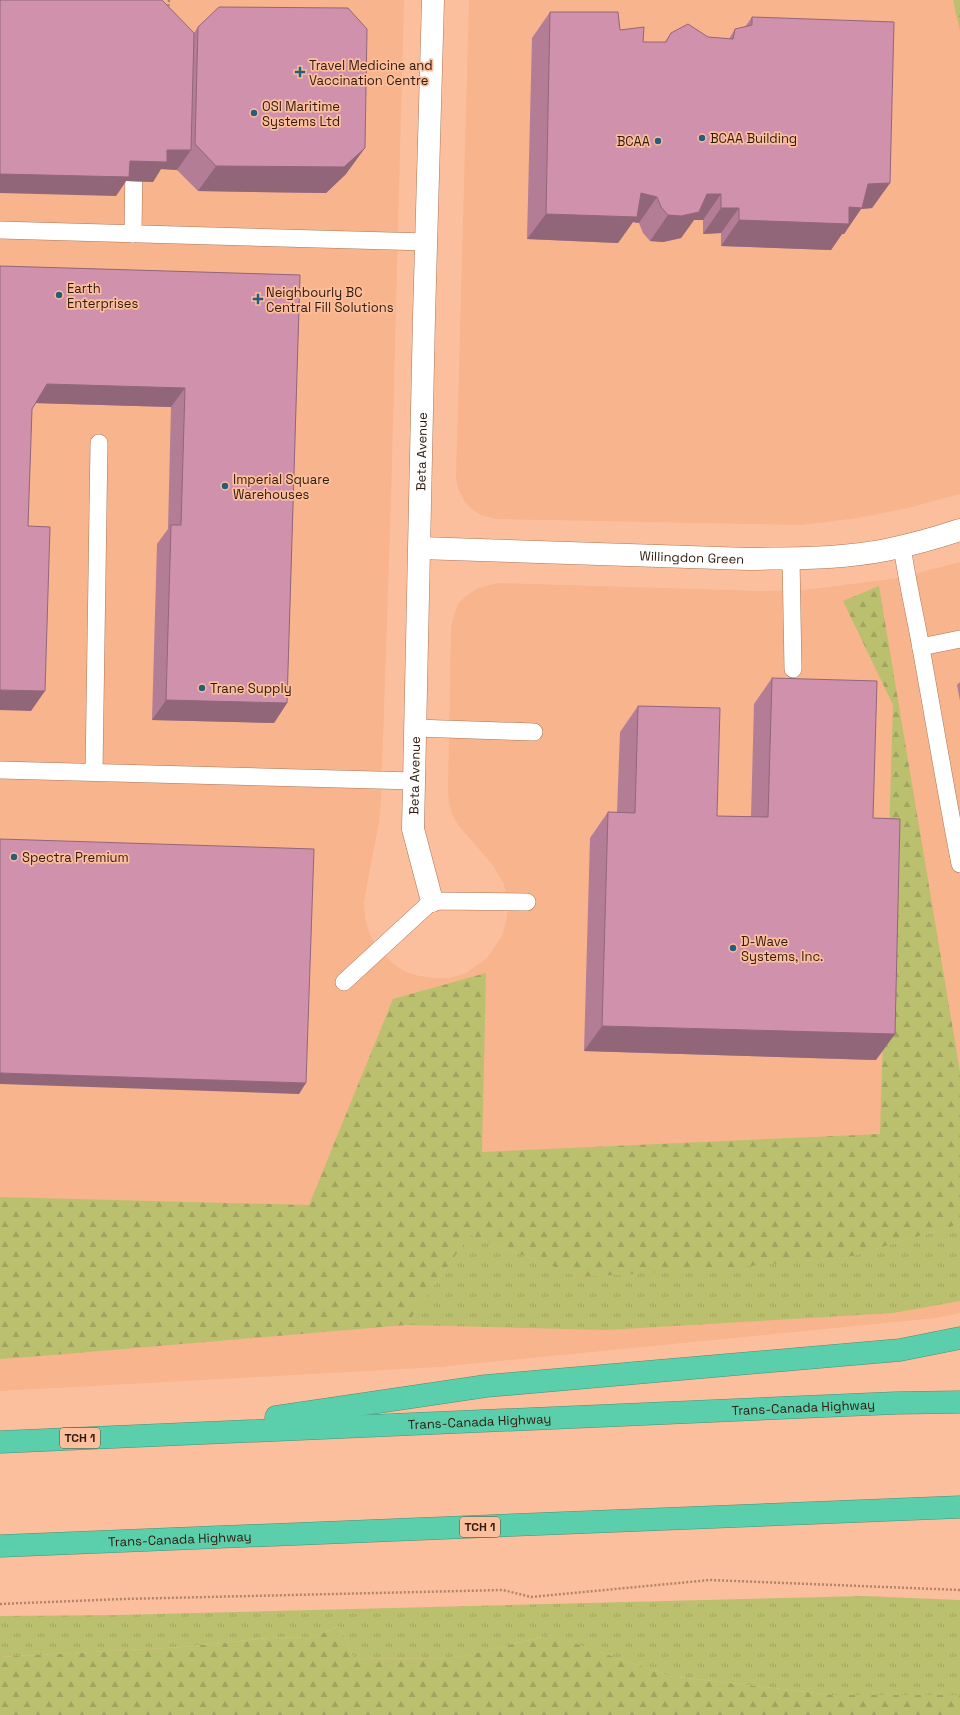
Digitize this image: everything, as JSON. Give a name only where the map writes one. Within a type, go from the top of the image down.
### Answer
[{"type":"highway","points":[[160,1434],[486,1386],[900,1350],[960,1338]]},
{"type":"highway","name":"Trans-Canada Highway","points":[[0,1442],[888,1403],[960,1402]]},
{"type":"highway","name":"Trans-Canada Highway","points":[[0,1546],[960,1507]]},
{"type":"street","name":"Beta Avenue","points":[[432,901],[413,829],[434,0]]},
{"type":"street","name":"Willingdon Green","points":[[420,548],[749,559],[791,558],[839,556],[885,550],[960,530]]},
{"type":"lane","points":[[133,234],[134,155]]},
{"type":"lane","points":[[0,230],[427,242]]},
{"type":"lane","points":[[94,772],[99,442]]},
{"type":"lane","points":[[902,546],[960,864]]},
{"type":"lane","points":[[791,558],[793,669]]},
{"type":"lane","points":[[921,647],[960,639]]},
{"type":"lane","points":[[415,728],[534,732]]},
{"type":"lane","points":[[0,770],[414,781]]},
{"type":"lane","points":[[344,982],[432,901],[528,902]]},
{"type":"path","points":[[168,15],[169,0]]},
{"type":"path","points":[[0,1604],[123,1598],[503,1590],[531,1597],[710,1580],[960,1590]]},
{"type":"shaded area","points":[[0,0],[404,0],[391,499],[381,800],[379,822],[364,901],[365,917],[369,932],[376,946],[392,963],[406,972],[419,976],[435,978],[450,978],[466,973],[487,958],[502,936],[506,922],[508,909],[504,884],[492,864],[458,825],[452,814],[449,803],[451,625],[458,604],[466,596],[478,588],[498,583],[761,591],[804,590],[899,578],[960,562],[960,1313],[936,1318],[440,1367],[0,1391]]},
{"type":"shaded area","points":[[469,0],[960,0],[960,494],[908,508],[858,518],[801,525],[496,519],[481,515],[465,502],[458,489],[456,478]]},
{"type":"green space","points":[[953,0],[960,0],[960,31]]},
{"type":"green space","points":[[879,586],[960,1072],[960,1224],[845,1258],[723,1268],[581,1277],[470,1235],[406,1325],[0,1359],[0,1197],[309,1205],[393,999],[486,973],[482,1152],[880,1134],[893,705],[843,601]]},
{"type":"green space","points":[[960,1224],[960,1301],[893,1313],[607,1330],[406,1325],[470,1235],[581,1277],[845,1258]]},
{"type":"green space","points":[[864,1596],[960,1600],[960,1695],[833,1695],[669,1676],[550,1635],[455,1658],[354,1659],[339,1626],[314,1637],[269,1638],[183,1647],[0,1657],[0,1616],[117,1615]]},
{"type":"green space","points":[[339,1626],[354,1659],[455,1658],[551,1635],[669,1676],[833,1695],[960,1695],[960,1715],[0,1715],[0,1657],[183,1647],[269,1638],[314,1637]]},
{"type":"building","points":[[0,0],[162,0],[194,33],[191,150],[167,150],[167,162],[130,161],[129,177],[0,174]]},
{"type":"building","points":[[219,7],[348,8],[367,29],[365,148],[344,167],[216,166],[195,144],[198,27]]},
{"type":"building","name":"BCAA Building","points":[[550,12],[618,12],[620,30],[644,27],[643,42],[666,42],[671,33],[688,24],[708,37],[733,39],[735,29],[752,25],[752,17],[894,22],[890,183],[868,184],[862,208],[849,207],[849,224],[739,220],[739,208],[721,208],[721,194],[707,194],[699,212],[681,216],[668,215],[661,207],[657,197],[641,193],[637,217],[546,214]]},
{"type":"building","name":"Imperial Square Warehouses","points":[[0,266],[300,275],[287,703],[166,700],[171,525],[181,525],[185,388],[47,384],[32,409],[28,526],[50,527],[45,691],[0,690]]},
{"type":"building","name":"D-Wave Systems, Inc.","points":[[772,678],[877,681],[873,818],[900,819],[895,1034],[602,1026],[608,812],[635,813],[638,706],[720,708],[717,816],[768,817]]},
{"type":"building","points":[[0,839],[314,849],[306,1083],[0,1073]]},
{"type":"place","name":"Travel Medicine and Vaccination Centre","points":[[300,72]]},
{"type":"place","name":"OSI Maritime Systems Ltd","points":[[254,113]]},
{"type":"place","name":"BCAA Building","points":[[702,138]]},
{"type":"place","name":"BCAA","points":[[658,141]]},
{"type":"place","name":"Earth Enterprises","points":[[59,295]]},
{"type":"place","name":"Neighbourly BC Central Fill Solutions","points":[[258,299]]},
{"type":"place","name":"Imperial Square Warehouses","points":[[225,486]]},
{"type":"place","name":"Trane Supply","points":[[202,688]]},
{"type":"place","name":"Spectra Premium","points":[[14,857]]},
{"type":"place","name":"D-Wave Systems, Inc.","points":[[733,948]]}]
